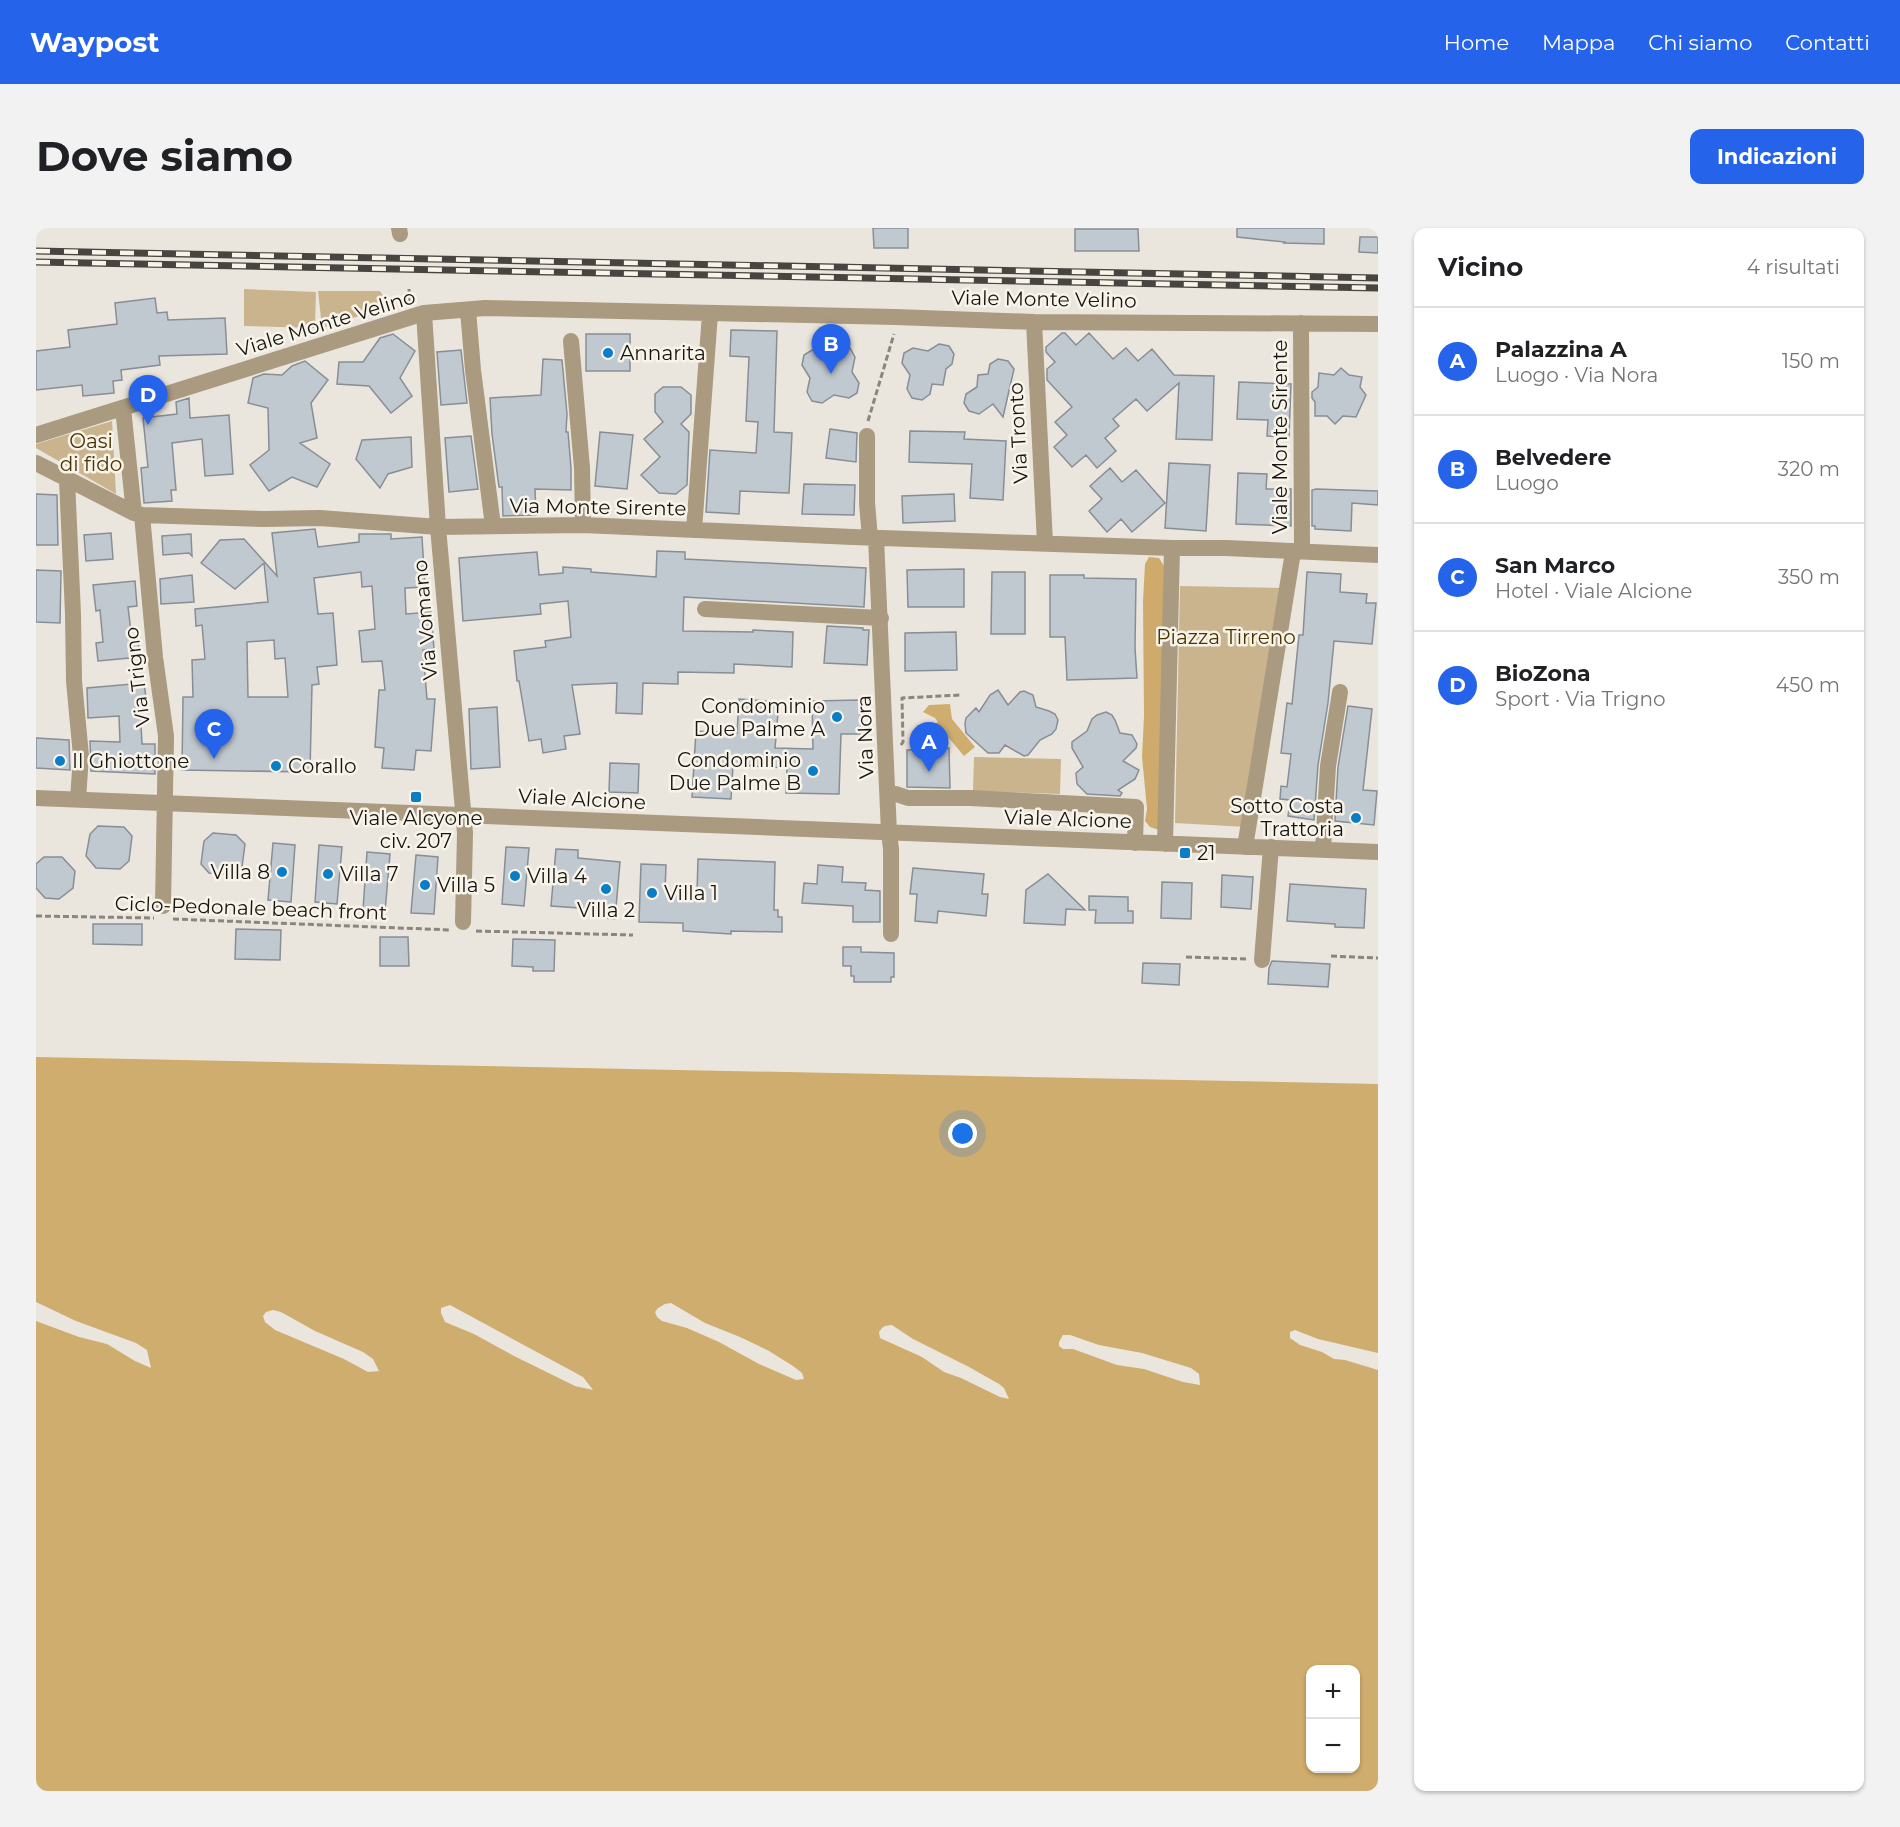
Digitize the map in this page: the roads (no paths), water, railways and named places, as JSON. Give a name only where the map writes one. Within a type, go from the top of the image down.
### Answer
[{"type":"street","name":"Viale Monte Velino","points":[[36,435],[424,313],[485,308],[883,316],[1034,322],[1378,324]]},
{"type":"street","points":[[468,310],[473,370],[493,526]]},
{"type":"street","name":"Via Vomano","points":[[424,313],[438,527],[466,844],[461,928]]},
{"type":"street","points":[[694,530],[710,314]]},
{"type":"street","name":"Via Tronto","points":[[1034,322],[1045,543]]},
{"type":"street","name":"Viale Monte Sirente","points":[[1297,551],[1301,323]]},
{"type":"street","points":[[571,341],[582,468],[584,525]]},
{"type":"street","name":"Via Trigno","points":[[123,408],[165,736],[163,906]]},
{"type":"street","name":"Via Nora","points":[[867,436],[867,502],[880,618],[891,849],[891,934]]},
{"type":"street","name":"Via Monte Sirente","points":[[36,463],[138,514],[264,519],[320,518],[438,527],[584,525],[1172,548]]},
{"type":"street","points":[[67,480],[74,681],[81,756],[78,799]]},
{"type":"street","points":[[1165,844],[1172,548]]},
{"type":"street","name":"Viale Monte Sirente","points":[[1172,548],[1226,548],[1378,555]]},
{"type":"street","points":[[1245,847],[1287,585],[1297,551]]},
{"type":"street","points":[[705,609],[880,618]]},
{"type":"street","points":[[1323,849],[1328,766],[1340,692]]},
{"type":"street","points":[[888,794],[908,798],[970,798],[1136,807],[1135,843]]},
{"type":"street","name":"Viale Alcione","points":[[36,798],[1378,852]]},
{"type":"street","points":[[1262,960],[1271,847]]},
{"type":"railway","points":[[36,251],[1378,278]]},
{"type":"railway","points":[[36,262],[1378,288]]},
{"type":"place","name":"Annarita","points":[[608,353]]},
{"type":"place","name":"Belvedere","points":[[831,374]]},
{"type":"place","name":"BioZona","points":[[148,425]]},
{"type":"place","name":"Condominio Due Palme A","points":[[837,717]]},
{"type":"place","name":"San Marco","points":[[214,759]]},
{"type":"place","name":"Il Ghiottone","points":[[60,761]]},
{"type":"place","name":"Corallo","points":[[276,766]]},
{"type":"place","name":"Condominio Due Palme B","points":[[813,771]]},
{"type":"place","name":"Palazzina A","points":[[929,772]]},
{"type":"place","name":"Viale Alcyone civ. 207","points":[[416,797]]},
{"type":"place","name":"Sotto Costa Trattoria","points":[[1356,818]]},
{"type":"place","name":"21","points":[[1185,853]]},
{"type":"place","name":"Villa 8","points":[[282,872]]},
{"type":"place","name":"Villa 7","points":[[328,874]]},
{"type":"place","name":"Villa 4","points":[[515,876]]},
{"type":"place","name":"Villa 5","points":[[425,885]]},
{"type":"place","name":"Villa 2","points":[[606,889]]},
{"type":"place","name":"Villa 1","points":[[652,893]]},
{"type":"park label","name":"Oasi di fido","points":[[91,452]]},
{"type":"park label","name":"Piazza Tirreno","points":[[1226,637]]}]
